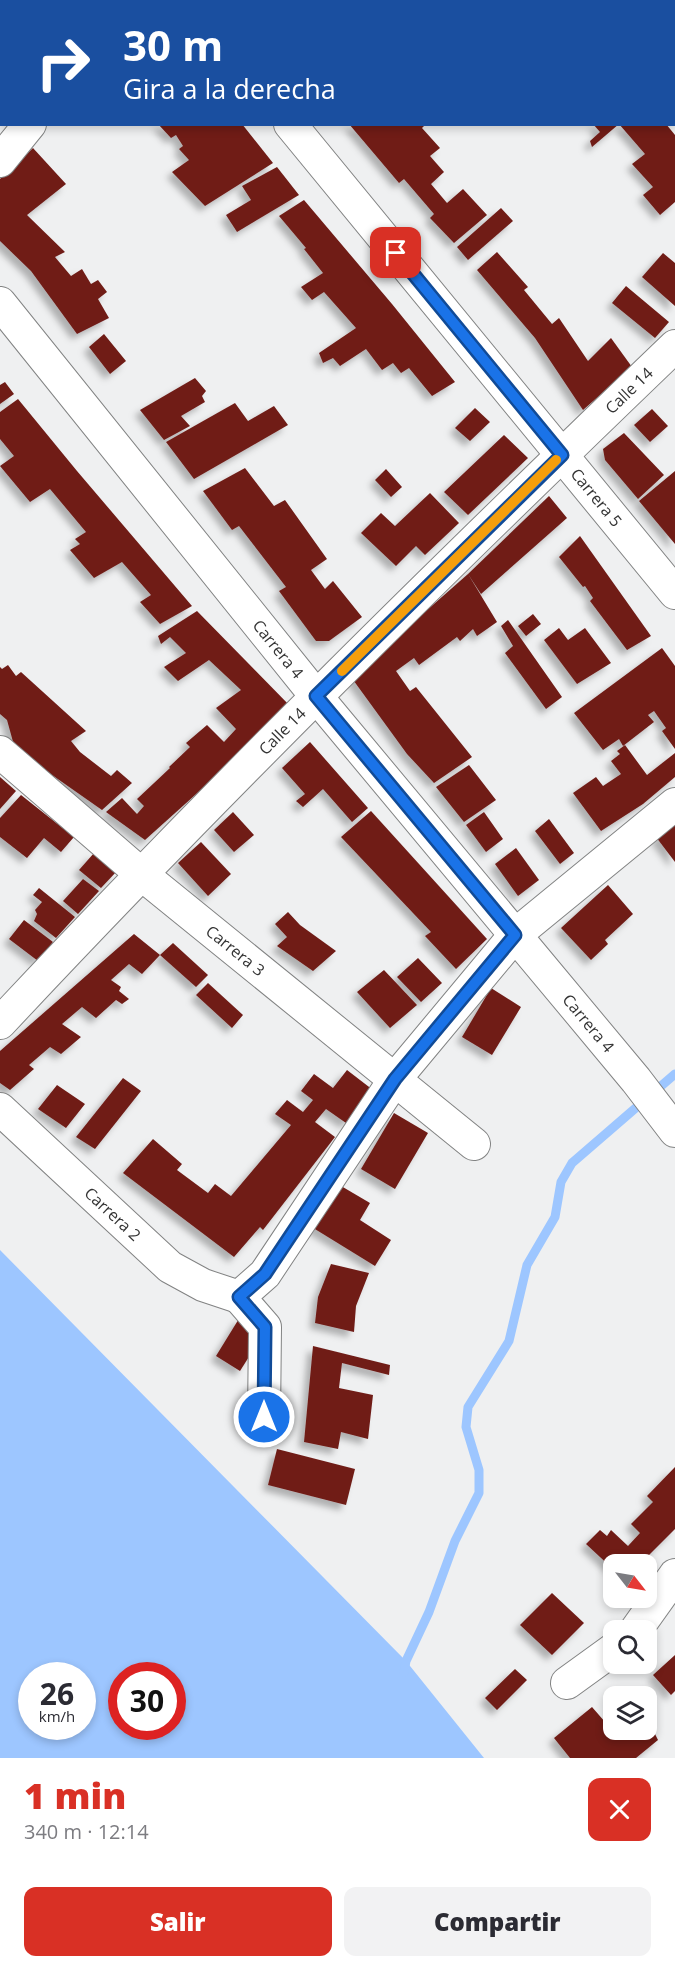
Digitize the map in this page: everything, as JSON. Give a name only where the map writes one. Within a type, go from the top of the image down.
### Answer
[{"type":"street","points":[[0,161],[28,126]]},
{"type":"street","name":"Carrera 5","points":[[292,126],[675,592]]},
{"type":"street","name":"Carrera 4","points":[[0,303],[316,696],[636,1080],[675,1131]]},
{"type":"street","name":"Calle 14","points":[[0,1023],[140,873],[316,696],[675,346]]},
{"type":"street","name":"Carrera 3","points":[[0,752],[140,873],[474,1144]]},
{"type":"street","points":[[264,1417],[265,1327],[239,1297],[265,1274],[395,1079],[515,935],[675,804]]},
{"type":"street","name":"Carrera 2","points":[[0,1109],[170,1268],[203,1286],[239,1297]]},
{"type":"street","points":[[643,1620],[675,1575]]},
{"type":"street","points":[[567,1683],[603,1657]]},
{"type":"water","points":[[0,1250],[406,1661],[484,1758],[0,1758]]},
{"type":"building","points":[[160,126],[244,126],[273,163],[205,206],[172,172],[189,160],[179,149],[183,146],[176,135],[171,138]]},
{"type":"building","points":[[351,126],[424,126],[422,128],[440,148],[430,156],[444,172],[431,184],[447,203],[463,189],[487,215],[454,243],[430,218],[434,214],[404,179],[399,183]]},
{"type":"building","points":[[595,126],[617,126],[592,147],[590,141],[600,132]]},
{"type":"building","points":[[621,126],[668,126],[675,135],[675,202],[660,215],[643,195],[653,187],[632,164],[645,154]]},
{"type":"building","points":[[33,148],[66,184],[27,215],[65,252],[55,257],[71,276],[82,269],[91,284],[98,280],[107,292],[98,299],[109,318],[77,334],[31,271],[0,241],[0,179]]},
{"type":"building","points":[[277,167],[299,195],[237,232],[226,215],[251,200],[242,186]]},
{"type":"building","points":[[304,200],[455,382],[432,396],[409,368],[401,373],[393,363],[382,370],[366,349],[340,366],[333,358],[323,363],[319,353],[356,328],[324,292],[312,300],[301,287],[323,273],[304,249],[306,248],[279,216]]},
{"type":"building","points":[[501,208],[513,221],[468,260],[457,247]]},
{"type":"building","points":[[497,252],[528,287],[524,290],[552,324],[559,318],[588,361],[611,338],[632,367],[583,410],[535,338],[477,270]]},
{"type":"building","points":[[663,253],[675,263],[675,306],[642,277]]},
{"type":"building","points":[[626,286],[669,322],[655,338],[612,303]]},
{"type":"building","points":[[104,334],[126,361],[110,374],[89,347]]},
{"type":"building","points":[[195,378],[206,391],[202,396],[205,402],[181,416],[190,426],[164,440],[140,410]]},
{"type":"building","points":[[5,382],[14,394],[0,404],[0,385]]},
{"type":"building","points":[[18,399],[192,606],[160,624],[140,602],[151,595],[122,562],[94,578],[70,550],[80,544],[75,539],[86,532],[50,489],[30,502],[0,466],[14,456],[0,439],[0,412]]},
{"type":"building","points":[[235,403],[248,421],[274,406],[288,425],[194,479],[166,442]]},
{"type":"building","points":[[475,408],[490,422],[470,441],[455,428]]},
{"type":"building","points":[[652,409],[668,426],[650,442],[634,425]]},
{"type":"building","points":[[624,433],[664,475],[638,499],[605,460],[603,449]]},
{"type":"building","points":[[504,435],[528,458],[468,515],[444,492]]},
{"type":"building","points":[[245,468],[274,506],[285,500],[327,559],[311,570],[325,589],[333,581],[362,617],[329,641],[316,641],[279,591],[286,587],[239,526],[232,530],[203,491]]},
{"type":"building","points":[[386,469],[402,487],[391,497],[375,480]]},
{"type":"building","points":[[675,471],[675,544],[639,501]]},
{"type":"building","points":[[430,493],[459,523],[425,555],[416,546],[396,566],[361,533],[381,513],[395,526]]},
{"type":"building","points":[[549,496],[567,518],[481,594],[468,574]]},
{"type":"building","points":[[580,536],[651,636],[627,650],[590,601],[593,598],[585,586],[583,587],[559,557]]},
{"type":"building","points":[[468,574],[497,622],[477,636],[473,629],[460,641],[457,637],[419,665],[414,658],[396,671],[410,691],[416,687],[472,757],[434,783],[407,754],[351,677]]},
{"type":"building","points":[[197,611],[292,708],[145,840],[106,812],[122,798],[137,814],[144,806],[137,799],[190,747],[186,743],[207,725],[224,742],[236,729],[216,708],[241,690],[209,660],[178,681],[164,667],[186,653],[170,637],[161,644],[158,636]]},
{"type":"building","points":[[533,614],[541,624],[526,636],[518,626]]},
{"type":"building","points":[[508,620],[562,697],[546,709],[505,653],[513,646],[501,626]]},
{"type":"building","points":[[559,628],[568,640],[585,628],[611,663],[577,684],[544,640]]},
{"type":"building","points":[[662,648],[675,666],[675,749],[662,731],[666,728],[654,711],[648,715],[654,722],[623,746],[619,739],[603,750],[574,713]]},
{"type":"building","points":[[8,665],[16,676],[21,672],[86,731],[71,741],[80,752],[111,776],[117,770],[132,783],[102,810],[15,749],[7,720],[0,714],[0,667],[2,669]]},
{"type":"building","points":[[310,742],[368,808],[352,822],[323,789],[303,807],[296,801],[305,794],[282,768]]},
{"type":"building","points":[[625,745],[647,775],[675,753],[675,777],[643,804],[601,831],[573,793],[596,777],[603,786],[621,774],[611,761],[620,754],[617,751]]},
{"type":"building","points":[[469,765],[496,800],[464,822],[436,787]]},
{"type":"building","points":[[0,777],[16,791],[0,809]]},
{"type":"building","points":[[21,795],[74,837],[61,852],[44,838],[27,858],[0,837],[0,818]]},
{"type":"building","points":[[371,811],[487,939],[456,969],[425,936],[431,932],[341,837]]},
{"type":"building","points":[[233,812],[254,835],[234,852],[214,830]]},
{"type":"building","points":[[484,812],[503,839],[486,852],[466,825]]},
{"type":"building","points":[[549,819],[574,853],[560,864],[535,831]]},
{"type":"building","points":[[675,822],[675,862],[656,837]]},
{"type":"building","points":[[201,842],[231,874],[208,896],[178,863]]},
{"type":"building","points":[[516,848],[539,880],[518,896],[495,864]]},
{"type":"building","points":[[94,853],[117,871],[101,888],[79,870]]},
{"type":"building","points":[[83,879],[99,891],[78,914],[63,901]]},
{"type":"building","points":[[608,885],[633,914],[605,940],[608,944],[591,960],[561,928]]},
{"type":"building","points":[[39,888],[75,917],[56,938],[34,921],[37,914],[35,910],[42,902],[33,895]]},
{"type":"building","points":[[288,912],[300,925],[336,951],[313,971],[277,946],[287,937],[275,924]]},
{"type":"building","points":[[24,920],[53,942],[38,961],[9,939]]},
{"type":"building","points":[[134,934],[160,955],[142,974],[129,964],[111,980],[121,987],[119,991],[129,999],[122,1004],[116,1000],[96,1018],[82,1007],[62,1024],[81,1037],[61,1054],[50,1047],[29,1065],[34,1069],[10,1090],[0,1083],[0,1051]]},
{"type":"building","points":[[173,943],[208,975],[196,987],[160,955]]},
{"type":"building","points":[[418,958],[442,983],[421,1002],[397,977]]},
{"type":"building","points":[[384,970],[417,1005],[390,1028],[357,992]]},
{"type":"building","points":[[208,983],[243,1015],[232,1028],[196,995]]},
{"type":"building","points":[[491,988],[521,1007],[492,1055],[462,1037]]},
{"type":"building","points":[[347,1070],[373,1090],[346,1123],[326,1109],[315,1122],[335,1137],[263,1230],[260,1227],[234,1257],[123,1173],[153,1139],[182,1164],[177,1170],[208,1193],[215,1184],[231,1196],[291,1125],[275,1114],[287,1100],[303,1112],[313,1100],[301,1091],[314,1074],[333,1088]]},
{"type":"building","points":[[123,1078],[141,1091],[95,1149],[76,1137]]},
{"type":"building","points":[[57,1085],[85,1104],[66,1128],[38,1109]]},
{"type":"building","points":[[394,1113],[428,1133],[395,1189],[361,1169]]},
{"type":"building","points":[[336,1183],[370,1203],[360,1220],[391,1240],[375,1266],[310,1226]]},
{"type":"building","points":[[331,1264],[369,1273],[356,1306],[354,1332],[315,1323],[318,1297]]},
{"type":"building","points":[[240,1317],[264,1333],[240,1371],[216,1356]]},
{"type":"building","points":[[313,1346],[390,1365],[389,1375],[342,1363],[339,1388],[373,1395],[368,1439],[341,1432],[338,1449],[304,1442]]},
{"type":"building","points":[[277,1449],[355,1469],[346,1505],[268,1485]]},
{"type":"building","points":[[675,1467],[675,1529],[650,1554],[603,1554],[603,1560],[586,1544],[600,1530],[607,1536],[611,1530],[628,1546],[640,1533],[631,1524],[653,1502],[647,1496]]},
{"type":"building","points":[[552,1593],[584,1623],[552,1655],[520,1625]]},
{"type":"building","points":[[675,1655],[675,1691],[671,1695],[653,1675],[657,1674],[657,1671]]},
{"type":"building","points":[[515,1669],[527,1680],[497,1710],[485,1698]]},
{"type":"building","points":[[592,1707],[603,1720],[603,1740],[657,1740],[657,1738],[658,1740],[636,1758],[570,1758],[554,1738]]},
{"type":"waterway","points":[[404,1672],[406,1661],[429,1612],[455,1541],[479,1493],[479,1470],[466,1427],[468,1407],[509,1341],[527,1265],[555,1217],[561,1182],[572,1163],[675,1074]]},
{"type":"slow traffic","points":[[342,671],[556,460]]},
{"type":"route","points":[[264,1417],[265,1327],[239,1297],[265,1274],[395,1079],[515,935],[316,696],[562,455],[396,253]]}]
